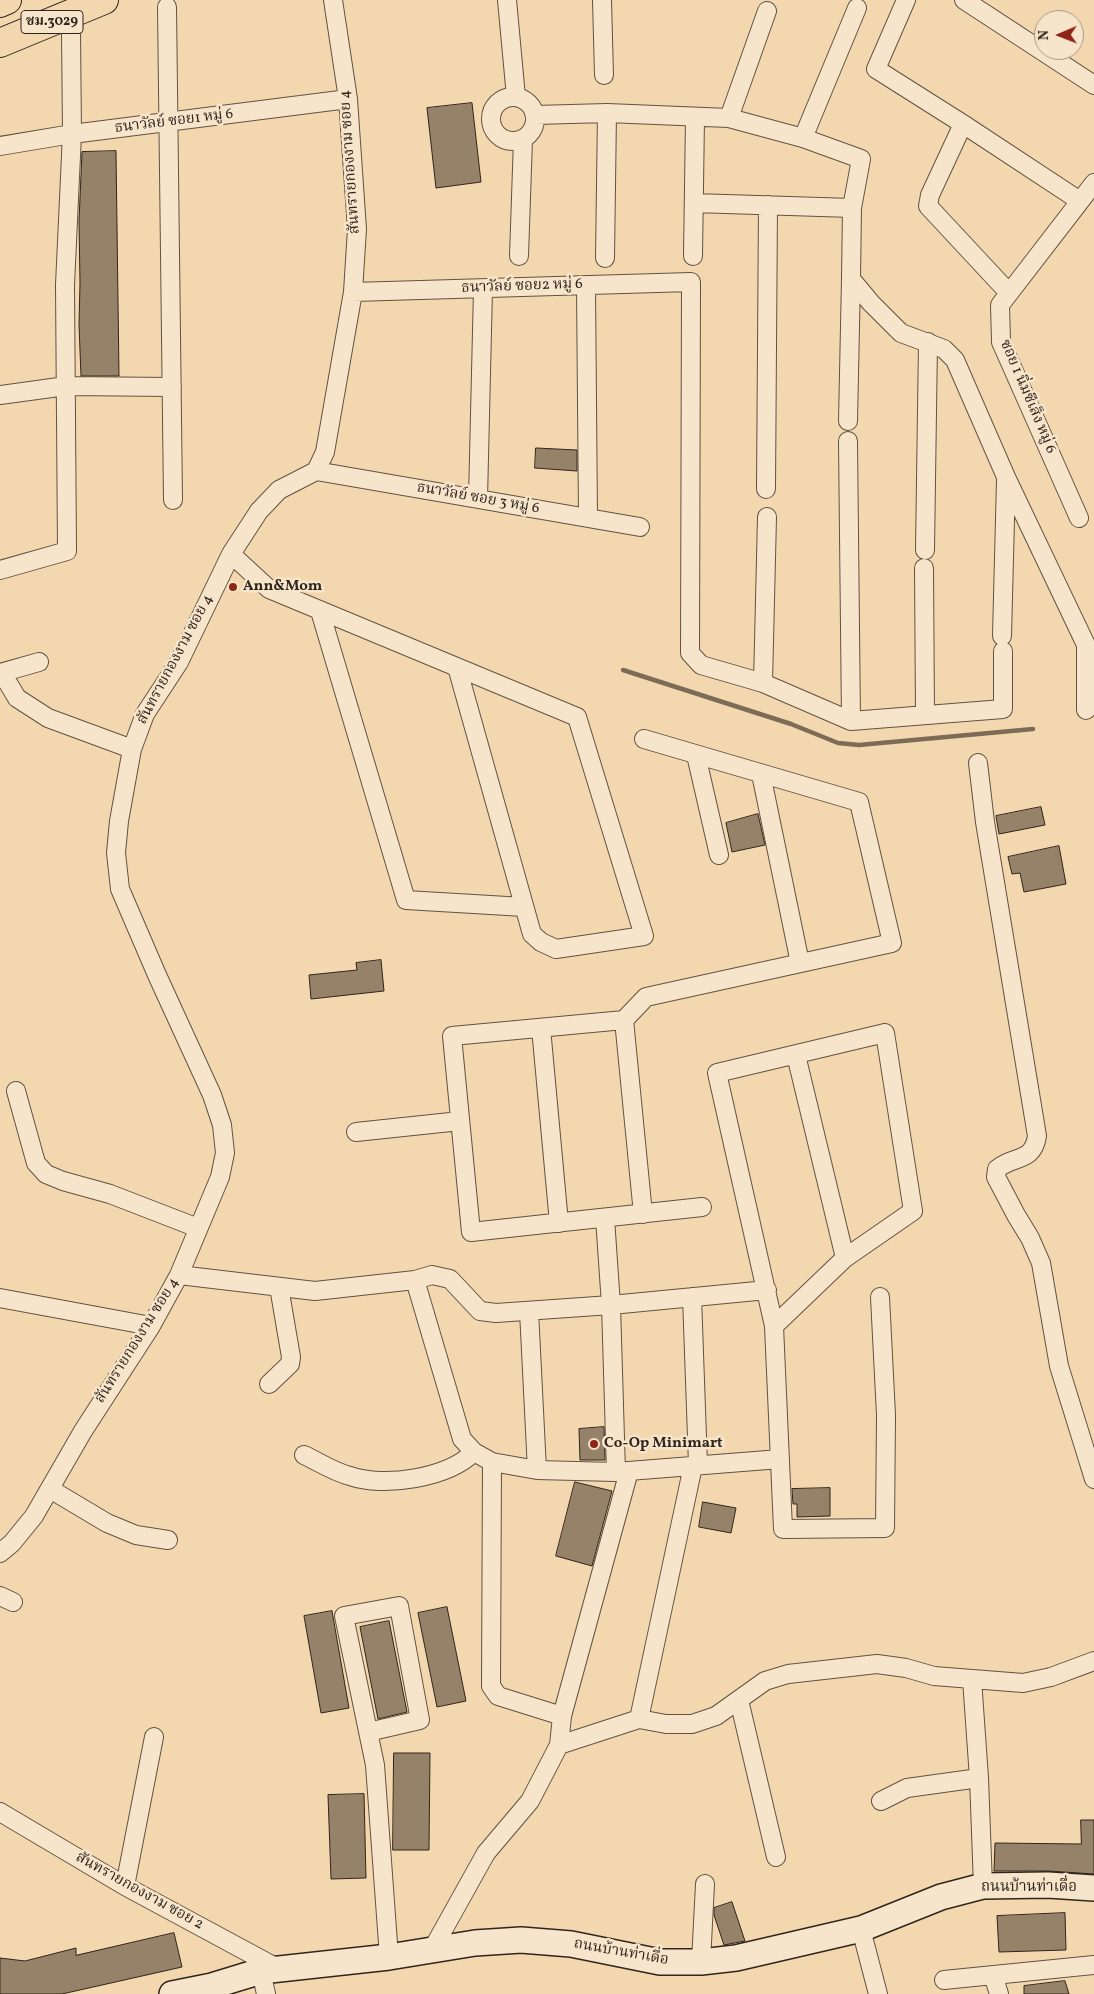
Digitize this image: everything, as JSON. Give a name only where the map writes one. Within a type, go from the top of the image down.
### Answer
[{"type":"main road","name":"ชม.3029","points":[[0,3],[7,0]]},
{"type":"main road","name":"ชม.3029","points":[[0,43],[104,0]]},
{"type":"street","name":"สันทรายกองงาม ซอย 4","points":[[0,1553],[12,1543],[34,1516],[83,1431],[151,1326],[179,1275],[220,1177],[225,1153],[222,1125],[212,1095],[120,889],[117,845],[119,821],[132,749],[145,714],[179,662],[231,554],[259,511],[279,490],[316,471],[325,452],[353,292],[357,229],[348,99],[333,0]]},
{"type":"street","points":[[507,0],[516,97]]},
{"type":"street","points":[[602,0],[604,75]]},
{"type":"street","points":[[906,0],[876,70],[963,124],[1080,201]]},
{"type":"street","points":[[964,0],[1094,84]]},
{"type":"street","points":[[168,7],[173,500]]},
{"type":"street","points":[[803,138],[857,8]]},
{"type":"street","points":[[729,118],[767,11]]},
{"type":"street","points":[[0,570],[67,551],[65,285],[72,134],[71,32]]},
{"type":"street","points":[[516,97],[528,103],[535,115],[533,129],[523,139],[516,141],[503,139],[493,130],[490,116],[497,103],[502,99],[516,97]]},
{"type":"street","name":"ธนาวัลย์ ซอย1 หมู่ 6","points":[[0,146],[72,134],[348,99]]},
{"type":"street","points":[[535,115],[606,113],[729,118],[803,138],[861,159],[852,208],[848,421]]},
{"type":"street","points":[[605,258],[606,113]]},
{"type":"street","points":[[693,256],[695,118]]},
{"type":"street","points":[[963,124],[930,195],[928,206],[1009,293]]},
{"type":"street","points":[[519,256],[523,139]]},
{"type":"street","name":"ซอย 1 นิ่มซีเส็ง หมู่ 6","points":[[1079,518],[1001,342],[1000,305],[1094,183]]},
{"type":"street","points":[[694,203],[852,208]]},
{"type":"street","points":[[766,489],[768,205]]},
{"type":"street","points":[[850,279],[901,333],[944,349],[955,360],[1006,477],[1086,645],[1086,710]]},
{"type":"street","name":"ธนาวัลย์ ซอย2 หมู่ 6","points":[[353,292],[691,282],[690,653],[701,665],[763,683]]},
{"type":"street","points":[[586,286],[588,518]]},
{"type":"street","points":[[478,499],[483,288]]},
{"type":"street","points":[[925,550],[928,342]]},
{"type":"street","points":[[0,395],[66,386],[172,387]]},
{"type":"street","points":[[848,441],[850,721]]},
{"type":"street","name":"ธนาวัลย์ ซอย 3 หมู่ 6","points":[[316,471],[640,527]]},
{"type":"street","points":[[767,517],[763,683],[850,721],[1003,709],[1002,644],[1006,477]]},
{"type":"street","points":[[231,554],[269,589],[320,611],[457,667],[577,717],[644,936],[556,949],[532,934],[457,667]]},
{"type":"street","points":[[924,568],[925,715]]},
{"type":"street","points":[[320,611],[406,900],[524,907]]},
{"type":"street","points":[[39,662],[1,673],[17,698],[48,718],[132,749]]},
{"type":"street","points":[[644,740],[859,802],[892,943],[646,997],[624,1020],[452,1036],[471,1232],[702,1207]]},
{"type":"street","points":[[696,754],[719,855]]},
{"type":"street","points":[[978,763],[985,822],[1037,1136],[1035,1147],[1028,1154],[1002,1165],[996,1170],[996,1177],[1030,1238],[1041,1263],[1059,1366],[1094,1478]]},
{"type":"street","points":[[761,774],[800,963]]},
{"type":"street","points":[[624,1020],[644,1214]]},
{"type":"street","points":[[541,1028],[559,1223]]},
{"type":"street","points":[[774,1326],[845,1258],[913,1211],[885,1033],[718,1073],[774,1326],[783,1529],[885,1528],[886,1415],[880,1297]]},
{"type":"street","points":[[796,1055],[845,1258]]},
{"type":"street","points":[[16,1091],[36,1163],[46,1174],[63,1181],[110,1194],[198,1228]]},
{"type":"street","points":[[356,1132],[460,1121]]},
{"type":"street","points":[[432,1950],[486,1854],[530,1802],[559,1745],[562,1716],[623,1472],[605,1218]]},
{"type":"street","points":[[179,1275],[315,1291],[415,1280],[432,1275],[450,1279],[480,1311],[496,1314],[767,1290]]},
{"type":"street","points":[[415,1280],[462,1439],[474,1452],[492,1462],[536,1470],[623,1472],[780,1459]]},
{"type":"street","points":[[270,1384],[290,1364],[291,1356],[279,1287]]},
{"type":"street","points":[[639,1719],[695,1466],[692,1297]]},
{"type":"street","points":[[0,1298],[151,1326]]},
{"type":"street","points":[[529,1312],[536,1470]]},
{"type":"street","points":[[304,1455],[350,1476],[372,1480],[409,1479],[440,1473],[465,1460],[474,1452]]},
{"type":"street","points":[[492,1462],[491,1686],[498,1696],[562,1716]]},
{"type":"street","points":[[50,1489],[107,1523],[136,1535],[168,1540]]},
{"type":"street","points":[[368,1732],[420,1720],[399,1606],[344,1616],[368,1732],[376,1765],[389,1957]]},
{"type":"street","points":[[559,1745],[639,1719],[666,1724],[692,1724],[716,1716],[765,1681],[788,1674],[877,1664],[906,1668],[934,1676],[1023,1683],[1051,1676],[1094,1661]]},
{"type":"street","points":[[972,1679],[979,1778],[982,1886]]},
{"type":"street","points":[[739,1700],[776,1857]]},
{"type":"street","points":[[125,1886],[154,1738]]},
{"type":"street","points":[[881,1802],[907,1788],[979,1778]]},
{"type":"street","name":"สันทรายกองงาม ซอย 2","points":[[0,1812],[125,1886],[269,1978]]},
{"type":"street","points":[[701,1962],[705,1884]]},
{"type":"street","name":"ถนนบ้านท่าเดื่อ","points":[[172,1994],[475,1943],[521,1940],[570,1944],[660,1962],[701,1962],[736,1958],[861,1929],[941,1897],[982,1886],[1048,1885],[1094,1888]]},
{"type":"street","points":[[861,1929],[878,1994]]},
{"type":"street","points":[[944,1980],[1094,1965]]},
{"type":"street","points":[[993,1975],[999,1994]]},
{"type":"building","points":[[472,103],[481,182],[436,188],[427,108]]},
{"type":"building","points":[[116,151],[119,376],[81,376],[79,221],[82,152]]},
{"type":"building","points":[[536,448],[577,450],[577,471],[535,468]]},
{"type":"building","points":[[1041,807],[1045,825],[999,834],[996,816]]},
{"type":"building","points":[[758,814],[765,845],[732,852],[726,823]]},
{"type":"building","points":[[1059,846],[1066,884],[1024,892],[1020,873],[1012,874],[1008,857]]},
{"type":"building","points":[[381,960],[384,991],[311,999],[309,975],[357,970],[356,963]]},
{"type":"building","name":"Co-Op Minimart","points":[[604,1427],[605,1460],[580,1460],[579,1429]]},
{"type":"building","points":[[575,1482],[612,1491],[592,1566],[556,1556]]},
{"type":"building","points":[[830,1488],[830,1516],[797,1517],[797,1504],[793,1504],[792,1489]]},
{"type":"building","points":[[703,1502],[736,1508],[731,1533],[699,1527]]},
{"type":"building","points":[[447,1607],[466,1701],[437,1707],[418,1613]]},
{"type":"building","points":[[332,1611],[349,1708],[321,1713],[304,1616]]},
{"type":"building","points":[[389,1621],[407,1712],[378,1719],[360,1627]]},
{"type":"building","points":[[394,1753],[430,1753],[429,1850],[393,1850]]},
{"type":"building","points":[[364,1794],[366,1878],[331,1879],[328,1795]]},
{"type":"building","points":[[1081,1820],[1094,1820],[1094,1874],[1048,1871],[994,1871],[995,1843],[1081,1844]]},
{"type":"building","points":[[732,1902],[745,1941],[724,1945],[714,1915],[714,1908]]},
{"type":"building","points":[[1065,1913],[1066,1950],[999,1952],[997,1916]]},
{"type":"building","points":[[174,1933],[182,1967],[62,1994],[0,1994],[0,1958],[25,1961],[76,1948],[76,1955]]},
{"type":"building","points":[[1065,1981],[1069,1994],[1024,1994],[1024,1986]]},
{"type":"waterway","points":[[623,670],[791,724],[838,743],[859,745],[1033,729]]},
{"type":"place","name":"Ann&Mom","points":[[233,587]]},
{"type":"place","name":"Co-Op Minimart","points":[[594,1444]]}]
